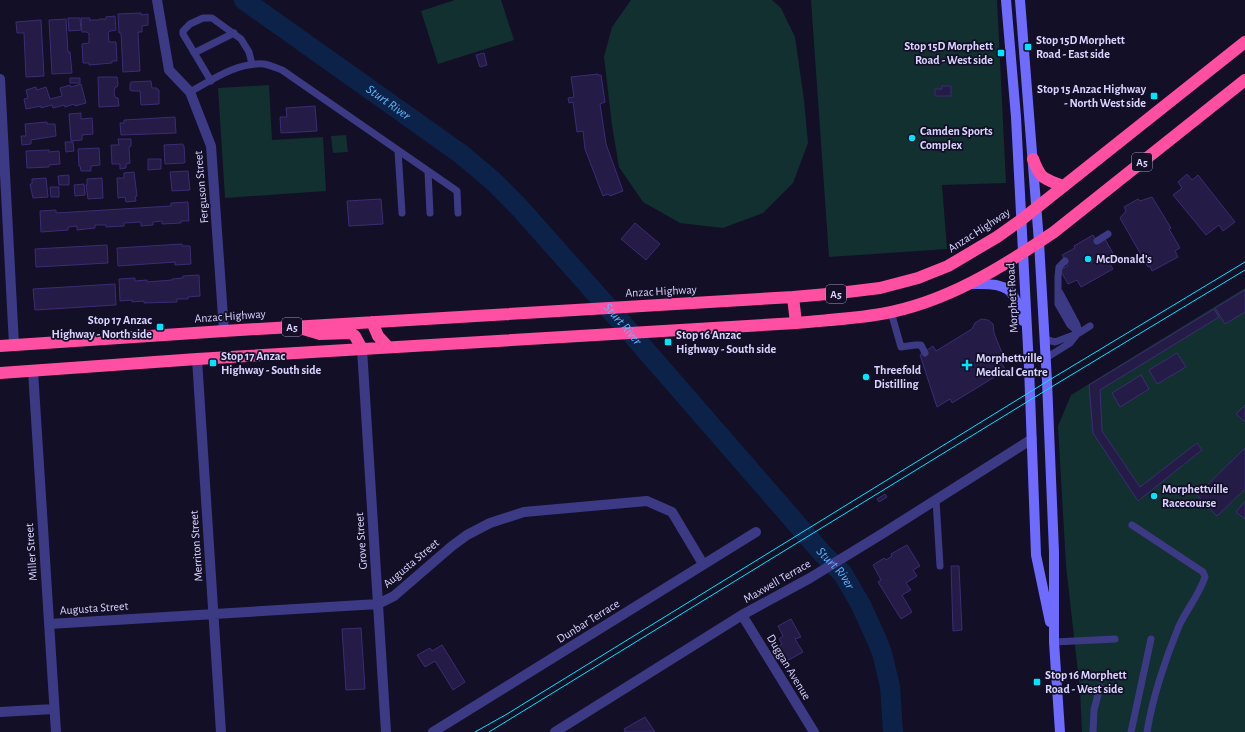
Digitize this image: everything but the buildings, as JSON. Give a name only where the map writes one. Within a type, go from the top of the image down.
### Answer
[{"type":"highway","name":"Anzac Highway","points":[[0,346],[296,326],[793,297],[880,288],[918,278],[948,266],[997,237],[1021,220],[1245,42]]},
{"type":"highway","name":"A5","points":[[0,373],[197,358],[796,323],[891,312],[930,301],[971,284],[1023,254],[1063,225],[1245,80]]},
{"type":"highway","points":[[1033,159],[1038,174],[1047,180],[1063,186]]},
{"type":"highway","points":[[793,297],[796,323]]},
{"type":"highway","points":[[372,322],[378,336],[388,347]]},
{"type":"highway","points":[[296,326],[320,334],[351,333],[355,336],[362,349]]},
{"type":"main road","name":"Morphett Road","points":[[1006,0],[1016,117],[1032,439],[1036,555],[1054,642]]},
{"type":"main road","name":"Morphett Road","points":[[1020,0],[1040,242],[1054,552],[1054,642],[1060,732]]},
{"type":"main road","points":[[971,284],[989,284],[1006,288],[1014,295],[1027,332]]},
{"type":"street","name":"Ferguson Street","points":[[158,3],[168,70],[190,92],[211,146],[224,331]]},
{"type":"street","points":[[0,79],[14,345]]},
{"type":"street","name":"Grove Street","points":[[362,349],[386,732]]},
{"type":"street","name":"Merriton Street","points":[[197,358],[221,732]]},
{"type":"street","name":"Miller Street","points":[[33,371],[56,732]]},
{"type":"street","name":"Maxwell Terrace","points":[[555,732],[742,616],[821,571],[1032,439]]},
{"type":"street","name":"Augusta Street","points":[[49,624],[378,604],[394,596],[467,535],[490,523],[524,512],[647,501],[672,512],[703,564]]},
{"type":"street","name":"Dunbar Terrace","points":[[433,732],[756,532]]},
{"type":"street","name":"Duggan Avenue","points":[[742,616],[814,732]]},
{"type":"street","points":[[0,712],[54,709]]},
{"type":"lane","points":[[211,81],[183,34],[183,31],[203,18],[212,18],[234,33],[244,43],[249,52],[252,64]]},
{"type":"lane","points":[[194,53],[234,33]]},
{"type":"lane","points":[[190,92],[231,70],[252,64],[265,64],[282,70],[456,191],[458,213]]},
{"type":"lane","points":[[398,151],[402,213]]},
{"type":"lane","points":[[428,172],[430,212]]},
{"type":"lane","points":[[1097,241],[1108,234]]},
{"type":"lane","points":[[1065,261],[1059,268],[1058,289],[1077,325],[1079,333]]},
{"type":"lane","points":[[891,312],[901,347],[921,345],[925,353]]},
{"type":"lane","points":[[1044,339],[1055,342],[1079,333],[1090,326]]},
{"type":"lane","points":[[1046,358],[1070,343],[1079,333]]},
{"type":"lane","points":[[936,500],[940,566]]},
{"type":"lane","points":[[1132,525],[1203,572],[1205,577],[1202,586],[1180,625],[1171,648],[1150,712],[1147,732]]},
{"type":"lane","points":[[1054,642],[1115,639]]},
{"type":"lane","points":[[1131,732],[1151,639]]},
{"type":"lane","points":[[1093,732],[1094,710],[1100,688]]},
{"type":"green space","points":[[455,0],[501,0],[514,40],[438,64],[421,11]]},
{"type":"green space","points":[[631,0],[772,0],[781,8],[795,37],[804,100],[808,143],[793,183],[763,213],[723,228],[680,223],[643,202],[619,167],[612,125],[604,57],[612,27]]},
{"type":"green space","name":"Camden Sports Complex","points":[[811,0],[997,0],[1006,183],[942,185],[947,249],[829,257]]},
{"type":"green space","points":[[269,85],[272,140],[323,137],[326,191],[225,198],[218,88]]},
{"type":"green space","points":[[346,135],[348,152],[333,153],[331,136]]},
{"type":"green space","name":"Morphettville Racecourse","points":[[1245,288],[1245,732],[1082,732],[1080,690],[1066,566],[1058,426],[1071,395]]},
{"type":"waterway","name":"Sturt River","points":[[244,0],[461,154],[492,180],[518,206],[622,323],[822,553],[843,574],[861,605],[882,653],[890,686],[893,732]]},
{"type":"tram line","points":[[475,732],[507,714],[1051,379],[1245,262]]},
{"type":"tram line","points":[[489,732],[1245,270]]},
{"type":"place","name":"Stop 15D Morphett Road - East side","points":[[1028,47]]},
{"type":"place","name":"Stop 15D Morphett Road - West side","points":[[1001,53]]},
{"type":"place","name":"Stop 15 Anzac Highway - North West side","points":[[1154,96]]},
{"type":"place","name":"Camden Sports Complex","points":[[912,138]]},
{"type":"place","name":"McDonald's","points":[[1088,259]]},
{"type":"place","name":"Stop 17 Anzac Highway - North side","points":[[160,327]]},
{"type":"place","name":"Stop 16 Anzac Highway - South side","points":[[668,342]]},
{"type":"place","name":"Stop 17 Anzac Highway - South side","points":[[213,363]]},
{"type":"place","name":"Morphettville Medical Centre","points":[[967,365]]},
{"type":"place","name":"Threefold Distilling","points":[[866,377]]},
{"type":"place","name":"Morphettville Racecourse","points":[[1154,496]]},
{"type":"place","name":"Stop 16 Morphett Road - West side","points":[[1037,682]]}]
